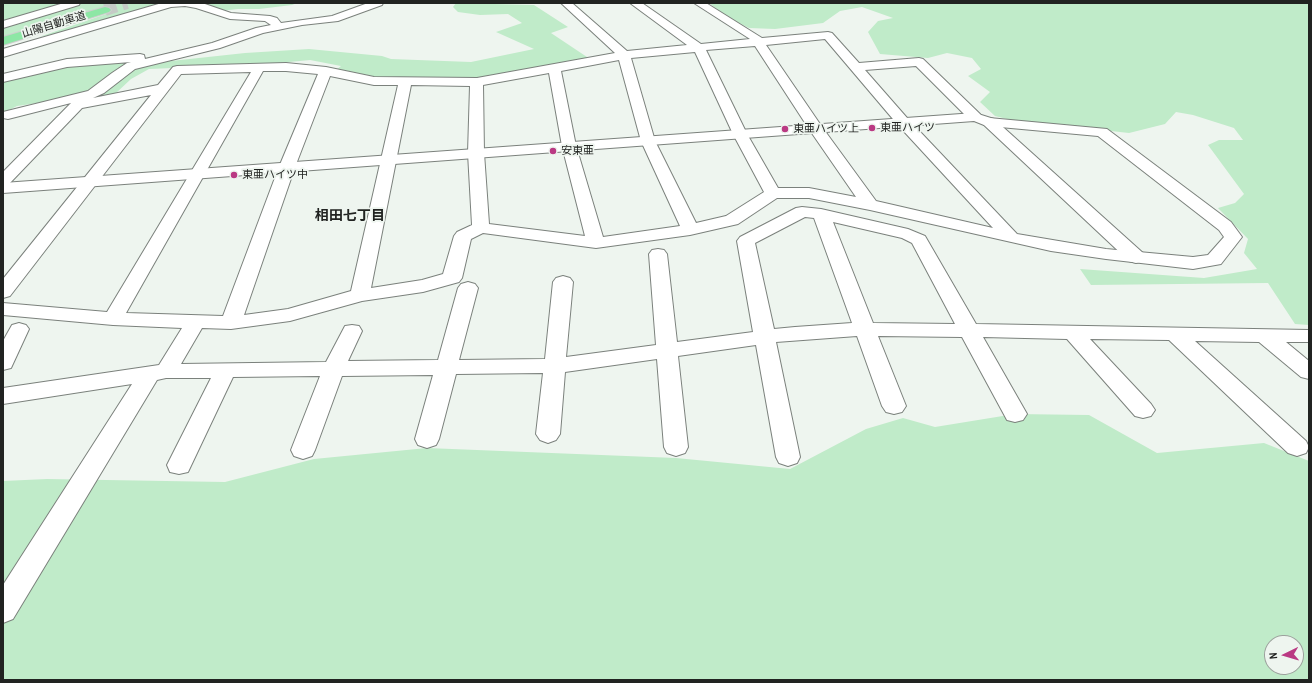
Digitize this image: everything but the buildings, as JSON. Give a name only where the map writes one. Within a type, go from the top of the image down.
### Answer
[{"type":"highway","name":"山陽自動車道","points":[[3,41],[106,10]]},
{"type":"street","points":[[3,19],[64,3]]},
{"type":"street","points":[[3,25],[75,3]]},
{"type":"street","points":[[5,115],[92,94],[131,66],[216,46],[251,32],[302,22],[325,21],[378,3]]},
{"type":"street","points":[[566,3],[624,55],[648,141],[690,230]]},
{"type":"street","points":[[635,3],[699,48],[740,134],[773,193]]},
{"type":"street","points":[[699,3],[756,38],[816,129],[870,205]]},
{"type":"street","points":[[3,52],[169,4],[198,4],[230,16],[266,18],[273,20],[278,26]]},
{"type":"street","points":[[3,19],[29,6]]},
{"type":"street","points":[[3,292],[177,70],[286,67],[326,72],[374,81],[477,82],[624,55],[828,35],[903,122],[1011,238]]},
{"type":"street","points":[[3,78],[83,61],[136,58],[197,51]]},
{"type":"street","points":[[856,67],[919,62],[1136,257]]},
{"type":"street","points":[[113,319],[259,68]]},
{"type":"street","points":[[554,68],[569,146],[596,243]]},
{"type":"street","points":[[231,323],[287,167],[326,72]]},
{"type":"street","points":[[360,295],[405,82]]},
{"type":"street","points":[[477,82],[476,153],[481,228]]},
{"type":"street","points":[[5,115],[77,105],[164,88]]},
{"type":"street","points":[[3,181],[77,105]]},
{"type":"street","points":[[3,188],[903,122],[982,120],[1102,132],[1224,226],[1233,237],[1214,260],[1192,263],[1059,247],[1011,238],[870,205],[809,193],[773,193],[732,220],[690,230],[596,243],[481,228],[463,236],[452,278],[423,286],[360,295],[290,315],[231,323],[113,319],[3,309]]},
{"type":"street","points":[[788,457],[746,241],[802,212],[821,214],[908,234],[919,240],[1016,414]]},
{"type":"street","points":[[821,214],[894,406]]},
{"type":"street","points":[[658,254],[676,447]]},
{"type":"street","points":[[548,434],[563,282]]},
{"type":"street","points":[[427,439],[468,288]]},
{"type":"street","points":[[3,610],[158,372],[196,322]]},
{"type":"street","points":[[3,363],[19,329]]},
{"type":"street","points":[[3,396],[158,372],[554,366],[794,333],[865,329],[1309,336]]},
{"type":"street","points":[[303,450],[333,370],[352,331]]},
{"type":"street","points":[[1072,332],[1143,410]]},
{"type":"street","points":[[1174,334],[1297,447]]},
{"type":"street","points":[[1265,336],[1309,372]]},
{"type":"street","points":[[179,465],[225,371]]},
{"type":"green space","points":[[3,3],[160,3],[68,31],[39,37],[112,12],[100,9],[3,37]]},
{"type":"green space","points":[[200,3],[297,3],[259,9],[220,11]]},
{"type":"green space","points":[[456,3],[534,5],[568,27],[551,33],[593,61],[477,82],[374,81],[335,71],[341,66],[310,60],[268,64],[149,69],[131,79],[115,94],[88,101],[52,106],[78,100],[128,70],[161,60],[171,61],[245,53],[309,49],[382,56],[391,59],[471,62],[534,49],[496,32],[522,23],[508,14],[480,15],[458,12],[453,7]]},
{"type":"green space","points":[[709,3],[1309,3],[1309,325],[1295,324],[1268,283],[1091,285],[1080,269],[1204,278],[1257,269],[1244,253],[1248,239],[1218,208],[1235,203],[1244,194],[1208,145],[1219,140],[1243,140],[1234,128],[1193,115],[1176,112],[1165,124],[1129,133],[1011,120],[995,116],[980,102],[990,92],[968,76],[981,69],[972,58],[947,53],[928,58],[880,54],[868,32],[878,21],[893,18],[862,7],[840,11],[823,23],[775,29],[749,28],[729,18]]},
{"type":"green space","points":[[184,53],[128,66],[100,87],[66,99],[17,106],[3,113],[3,79],[70,64],[115,62]]},
{"type":"green space","points":[[1015,414],[1089,415],[1157,453],[1264,443],[1309,461],[1309,680],[3,680],[3,481],[47,479],[225,482],[314,459],[427,448],[676,458],[790,469],[866,429],[903,418],[935,427]]},
{"type":"tunnel","points":[[105,10],[127,3]]},
{"type":"place","name":"東亜ハイツ","points":[[872,128]]},
{"type":"place","name":"東亜ハイツ上","points":[[785,129]]},
{"type":"place","name":"安東亜","points":[[553,151]]},
{"type":"place","name":"東亜ハイツ中","points":[[234,175]]},
{"type":"district","name":"相田七丁目","points":[[350,216]]}]
